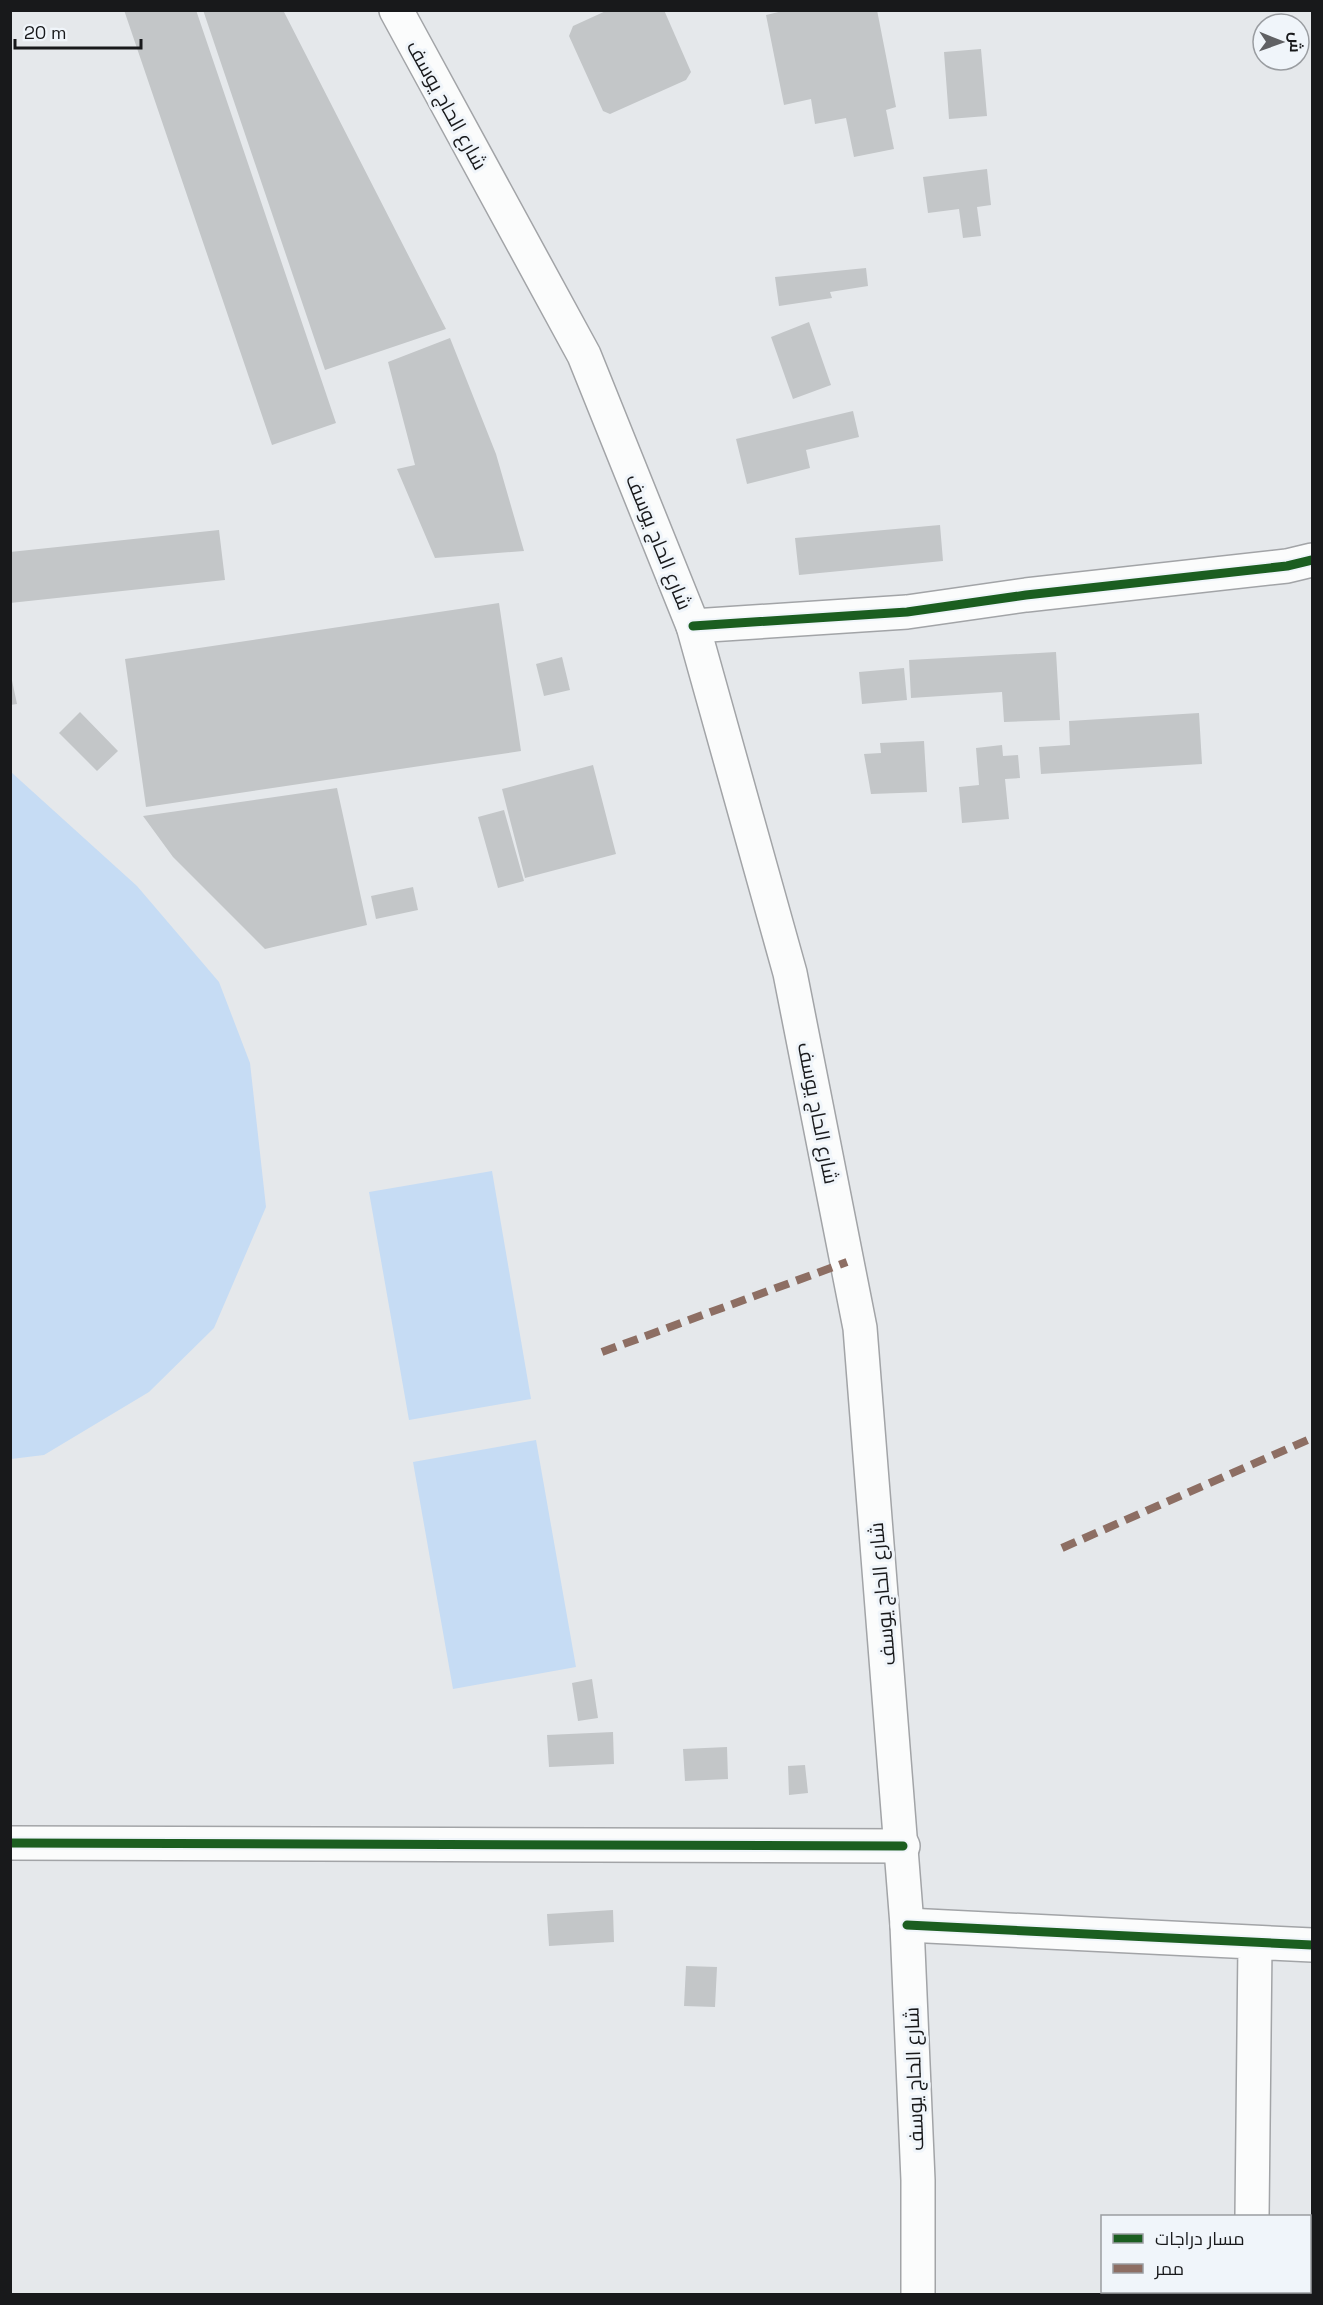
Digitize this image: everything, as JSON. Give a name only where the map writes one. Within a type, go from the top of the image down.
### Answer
[{"type":"main road","name":"شارع الحاج يوسف","points":[[396,10],[584,355],[693,626],[790,973],[860,1328],[903,1845],[918,2180],[918,2295]]},
{"type":"main road","points":[[693,626],[907,612],[1026,595],[1287,566],[1312,560]]},
{"type":"main road","points":[[10,1843],[903,1845]]},
{"type":"main road","points":[[907,1925],[1255,1944],[1312,1945]]},
{"type":"main road","points":[[1252,2215],[1255,1944]]},
{"type":"shaded area","points":[[11,772],[137,886],[219,982],[250,1063],[266,1207],[214,1328],[149,1392],[44,1455],[11,1459]]},
{"type":"shaded area","points":[[492,1171],[531,1399],[409,1420],[369,1192]]},
{"type":"shaded area","points":[[536,1440],[576,1667],[453,1689],[413,1462]]},
{"type":"building","points":[[124,10],[196,10],[336,423],[272,445]]},
{"type":"building","points":[[203,10],[283,10],[446,329],[325,370]]},
{"type":"building","points":[[608,10],[664,10],[691,72],[686,80],[610,114],[603,111],[569,36],[573,26]]},
{"type":"building","points":[[787,10],[877,10],[896,107],[886,110],[894,149],[854,157],[846,118],[815,124],[811,99],[784,105],[766,15]]},
{"type":"building","points":[[981,49],[987,116],[949,119],[944,52]]},
{"type":"building","points":[[987,169],[991,205],[977,207],[981,236],[963,238],[959,209],[928,213],[923,177]]},
{"type":"building","points":[[866,268],[868,286],[830,292],[832,298],[779,306],[775,277]]},
{"type":"building","points":[[809,322],[831,385],[793,399],[771,337]]},
{"type":"building","points":[[450,338],[496,454],[524,551],[435,558],[397,469],[415,465],[388,362]]},
{"type":"building","points":[[853,411],[859,437],[806,450],[810,468],[747,484],[736,439]]},
{"type":"building","points":[[940,525],[943,561],[799,575],[795,538]]},
{"type":"building","points":[[219,530],[225,580],[10,603],[10,552]]},
{"type":"building","points":[[499,603],[521,751],[146,807],[125,659]]},
{"type":"building","points":[[1056,652],[1060,720],[1004,722],[1002,692],[911,698],[909,660]]},
{"type":"building","points":[[562,657],[570,690],[544,696],[536,664]]},
{"type":"building","points":[[904,668],[907,700],[862,704],[859,672]]},
{"type":"building","points":[[10,671],[17,704],[10,705]]},
{"type":"building","points":[[80,712],[118,751],[97,771],[59,733]]},
{"type":"building","points":[[1199,713],[1202,764],[1041,774],[1039,747],[1070,745],[1069,721]]},
{"type":"building","points":[[924,741],[927,792],[871,794],[864,754],[881,753],[880,743]]},
{"type":"building","points":[[1002,745],[1003,756],[1018,755],[1020,778],[1005,779],[1009,819],[962,823],[959,787],[979,785],[976,748]]},
{"type":"building","points":[[593,765],[616,854],[525,878],[502,789]]},
{"type":"building","points":[[337,788],[367,925],[265,949],[173,857],[143,816]]},
{"type":"building","points":[[504,810],[524,881],[498,888],[478,817]]},
{"type":"building","points":[[413,887],[418,910],[376,919],[371,896]]},
{"type":"building","points":[[592,1679],[598,1718],[578,1721],[572,1683]]},
{"type":"building","points":[[613,1732],[614,1764],[549,1767],[547,1735]]},
{"type":"building","points":[[727,1747],[728,1779],[685,1781],[683,1749]]},
{"type":"building","points":[[805,1765],[808,1793],[789,1795],[788,1766]]},
{"type":"building","points":[[613,1910],[614,1942],[549,1946],[547,1914]]},
{"type":"building","points":[[686,1966],[717,1967],[715,2007],[684,2006]]},
{"type":"marked path","points":[[602,1352],[847,1262]]},
{"type":"marked path","points":[[1062,1548],[1312,1438]]},
{"type":"cycle path","points":[[693,626],[907,612],[1026,595],[1287,566],[1312,560]]},
{"type":"cycle path","points":[[10,1843],[903,1846]]},
{"type":"cycle path","points":[[907,1925],[1312,1945]]}]
